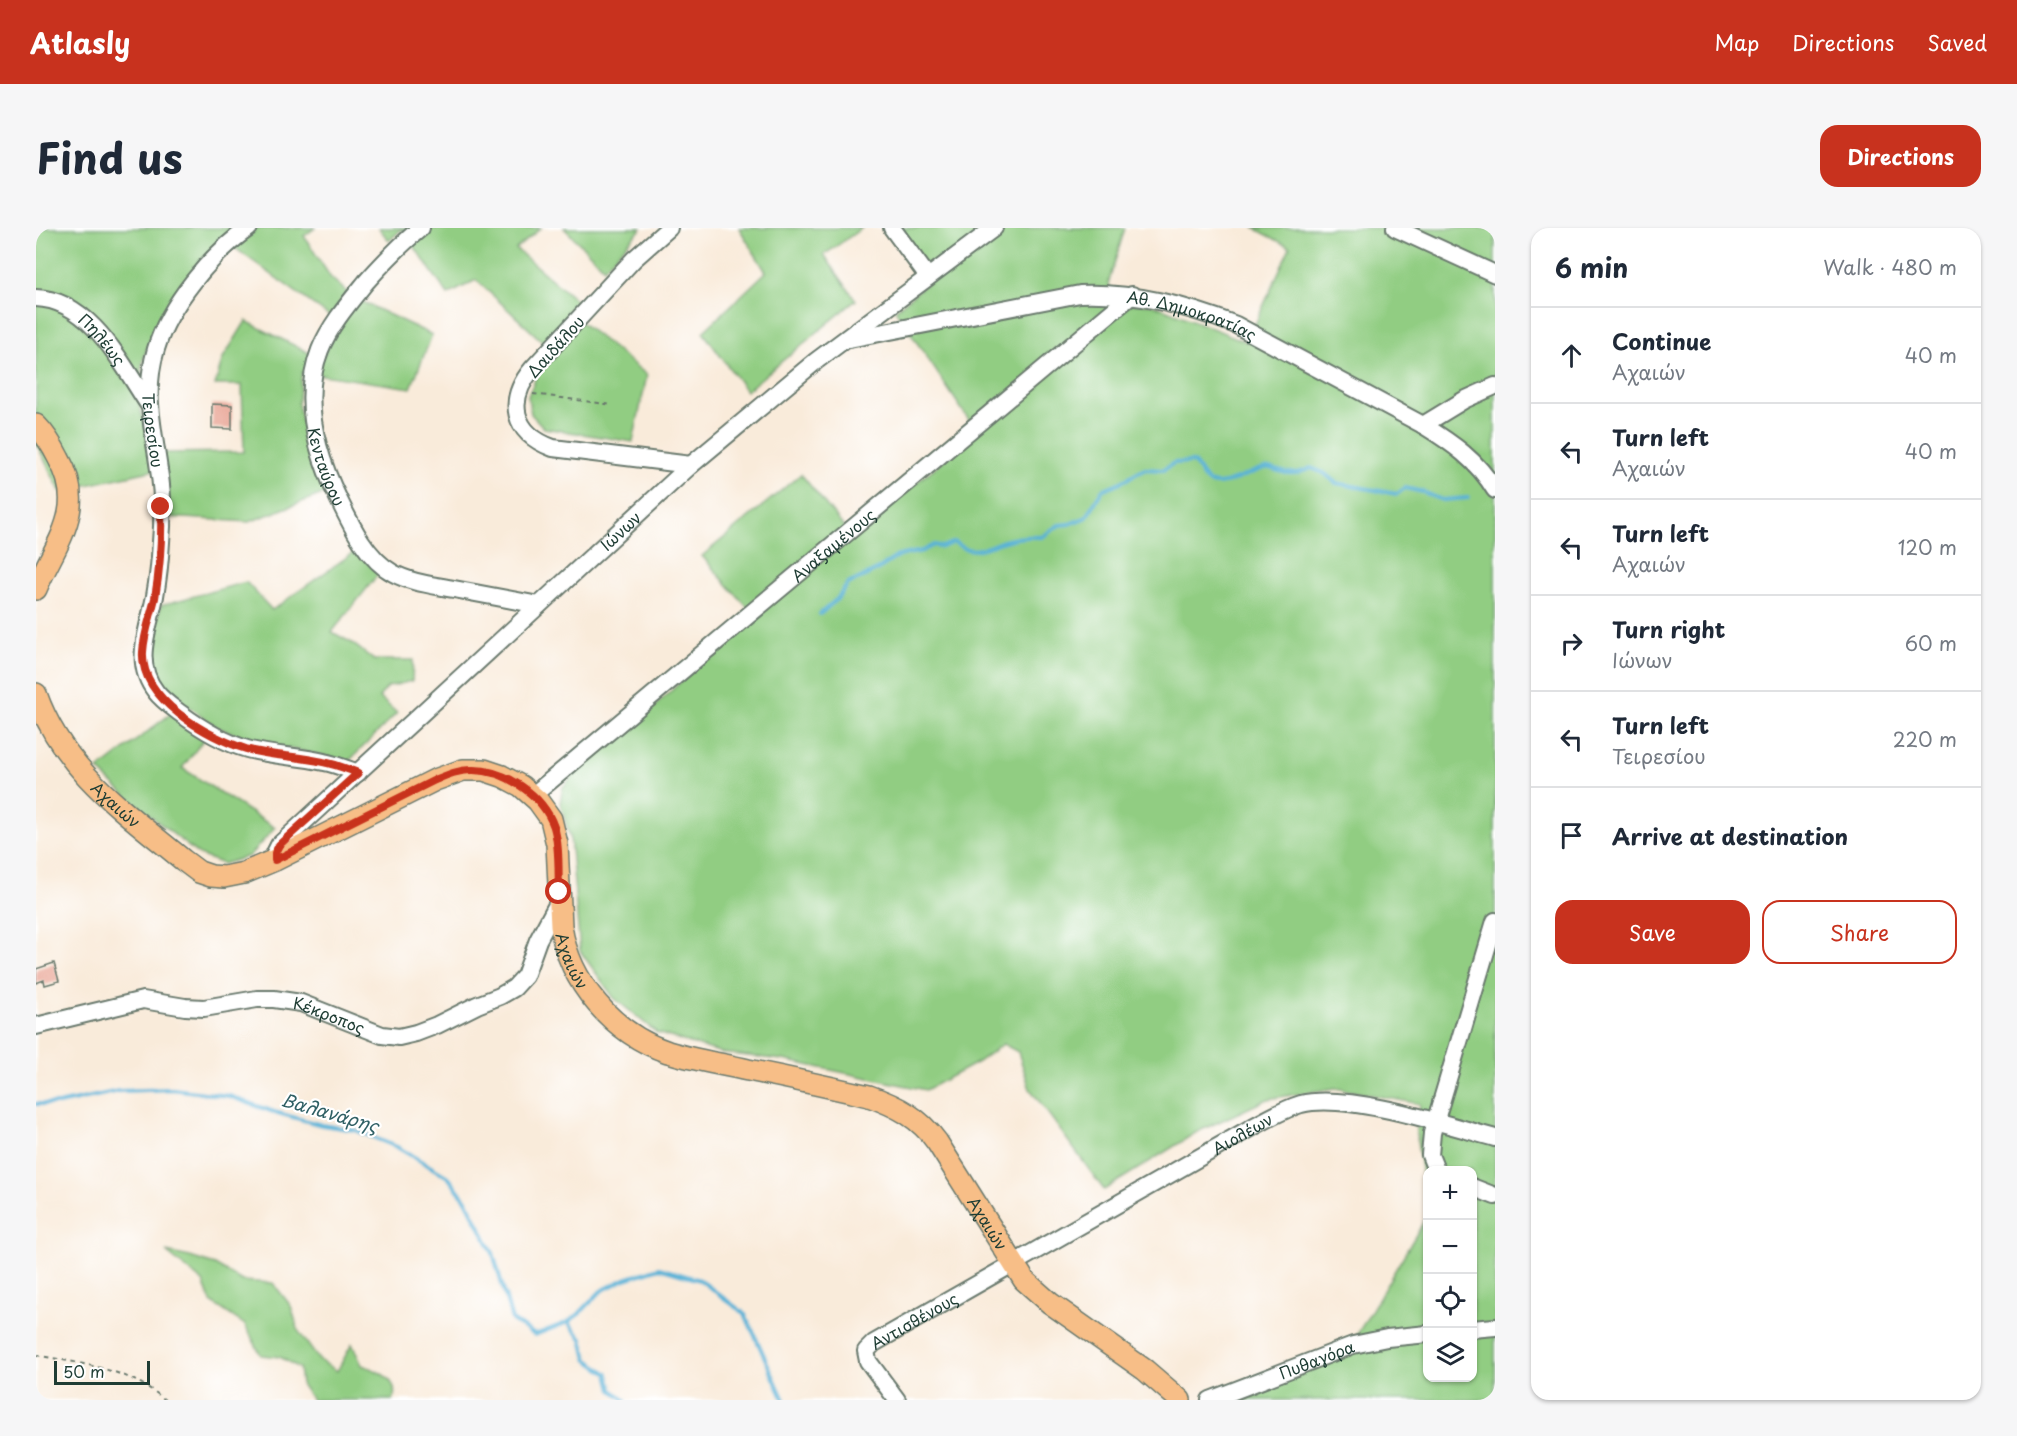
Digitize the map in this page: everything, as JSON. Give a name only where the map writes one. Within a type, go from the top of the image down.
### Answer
[{"type":"main road","points":[[36,425],[46,436],[63,465],[69,481],[71,497],[69,519],[36,589]]},
{"type":"main road","name":"Αχαιών","points":[[36,694],[56,736],[84,775],[194,868],[211,876],[230,877],[275,860],[425,784],[458,772],[476,770],[493,773],[513,782],[532,795],[544,807],[555,830],[564,942],[575,971],[594,1000],[616,1021],[635,1036],[668,1052],[869,1096],[906,1112],[931,1133],[1024,1280],[1038,1293],[1145,1370],[1180,1400]]},
{"type":"street","name":"Τειρεσίου","points":[[249,228],[222,251],[200,275],[168,321],[156,347],[148,394],[161,487],[162,520],[155,597],[143,651],[146,674],[151,685],[166,702],[187,719],[224,740],[247,749],[321,761],[358,773]]},
{"type":"street","name":"Κενταύρου","points":[[421,228],[390,256],[361,288],[332,327],[321,349],[313,378],[311,401],[314,425],[325,467],[343,508],[363,541],[376,558],[392,572],[417,582],[539,605]]},
{"type":"street","name":"Δαιδάλου","points":[[669,228],[634,259],[533,368],[521,385],[516,405],[518,417],[525,429],[540,442],[564,450],[692,465]]},
{"type":"street","points":[[892,228],[928,278]]},
{"type":"street","name":"Ιώνων","points":[[275,860],[275,853],[279,845],[692,465],[843,341],[994,228]]},
{"type":"street","points":[[1401,229],[1495,274]]},
{"type":"street","name":"Αθ. Δημοκρατίας","points":[[843,341],[1062,297],[1088,294],[1132,295],[1184,307],[1236,325],[1423,425],[1462,450],[1495,490]]},
{"type":"street","name":"Αναξαμένους","points":[[532,795],[1132,295]]},
{"type":"street","name":"Πηλέως","points":[[36,298],[61,303],[87,319],[103,338],[149,405]]},
{"type":"street","points":[[1423,425],[1464,400],[1495,386]]},
{"type":"street","name":"Κέκροπος","points":[[36,1026],[143,1000],[204,1008],[257,999],[274,999],[301,1003],[382,1035],[408,1035],[437,1025],[514,988],[525,976],[538,940],[559,901]]},
{"type":"street","points":[[1433,1166],[1430,1147],[1435,1122],[1495,921]]},
{"type":"street","name":"Αιολέων","points":[[1013,1263],[1251,1128],[1302,1104],[1329,1101],[1350,1104],[1435,1122],[1495,1138]]},
{"type":"street","points":[[1477,1189],[1495,1196]]},
{"type":"street","name":"Αντισθένους","points":[[897,1400],[867,1361],[866,1351],[874,1343],[1013,1263]]},
{"type":"street","points":[[1477,1329],[1495,1327]]},
{"type":"street","name":"Πυθαγόρα","points":[[1210,1400],[1353,1345],[1387,1338],[1423,1334]]},
{"type":"path","points":[[521,385],[534,394],[613,405]]},
{"type":"path","points":[[36,1355],[115,1371],[150,1387],[165,1400]]},
{"type":"green space","points":[[36,228],[315,228],[304,236],[331,278],[354,298],[432,335],[411,388],[302,372],[298,404],[307,445],[328,492],[249,522],[168,517],[164,468],[60,491],[36,443]],"holes":[[[221,238],[340,324],[321,359],[246,321],[223,358],[215,385],[242,385],[244,452],[154,453],[139,399],[140,376],[145,354],[154,332],[178,292]]]},
{"type":"green space","points":[[379,228],[541,228],[516,249],[577,301],[567,311],[647,375],[633,442],[544,428],[531,414],[528,396],[537,375],[557,355],[476,280],[448,295],[402,229],[389,241]]},
{"type":"green space","points":[[564,228],[642,228],[604,268]]},
{"type":"green space","points":[[739,228],[862,228],[824,255],[856,300],[746,391],[703,332],[766,272]]},
{"type":"green space","points":[[901,228],[1125,228],[1109,281],[1113,319],[1130,304],[1152,304],[1247,342],[1290,247],[1254,228],[1495,228],[1495,1400],[1232,1400],[1347,1352],[1423,1223],[1423,1382],[1477,1382],[1477,1166],[1423,1166],[1423,1183],[1416,1133],[1420,1104],[1335,1088],[1268,1099],[1197,1132],[1104,1190],[1030,1089],[1018,1052],[1003,1044],[978,1062],[926,1090],[783,1060],[722,1053],[657,1033],[614,998],[580,951],[570,837],[560,803],[563,787],[582,765],[652,709],[755,616],[702,556],[801,474],[852,537],[977,432],[895,310],[933,278]]},
{"type":"green space","points":[[361,547],[380,572],[332,632],[352,643],[374,660],[413,660],[412,681],[388,687],[379,697],[397,713],[349,761],[262,743],[219,728],[185,704],[154,674],[148,655],[161,605],[246,582],[272,610]]},
{"type":"green space","points":[[173,712],[208,734],[182,768],[275,828],[249,856],[223,864],[199,855],[98,770]]},
{"type":"green space","points":[[166,1252],[215,1265],[242,1281],[273,1283],[291,1306],[299,1332],[319,1360],[337,1371],[352,1344],[362,1365],[381,1373],[391,1381],[395,1393],[393,1400],[312,1400],[301,1384],[299,1368],[280,1357],[261,1355],[245,1325],[211,1302],[203,1282]]},
{"type":"building","points":[[212,404],[232,405],[232,429],[212,428]]},
{"type":"building","points":[[54,963],[59,981],[45,985],[44,980],[36,983],[36,969]]},
{"type":"waterway","points":[[820,614],[837,599],[848,584],[875,571],[898,556],[922,551],[934,545],[942,547],[954,542],[961,547],[973,550],[1014,539],[1042,537],[1059,525],[1087,517],[1102,490],[1145,469],[1163,470],[1174,463],[1193,462],[1206,480],[1217,484],[1265,468],[1291,473],[1311,468],[1324,473],[1336,483],[1397,494],[1405,488],[1442,500],[1468,498]]},
{"type":"waterway","name":"Βαλανάρης","points":[[36,1104],[58,1104],[119,1091],[172,1089],[229,1096],[274,1112],[322,1125],[355,1130],[397,1147],[448,1177],[466,1200],[493,1253],[512,1320],[535,1335],[568,1322],[601,1291],[625,1279],[659,1268],[700,1280],[745,1314],[784,1400]]},
{"type":"waterway","points":[[568,1322],[582,1339],[587,1359],[608,1374],[612,1390],[625,1400]]},
{"type":"route","points":[[161,507],[158,575],[143,651],[146,674],[156,693],[197,725],[234,744],[247,749],[321,761],[358,773],[279,845],[275,853],[275,860],[435,780],[463,770],[484,770],[502,776],[520,786],[544,807],[553,824],[556,837],[559,892]]}]
